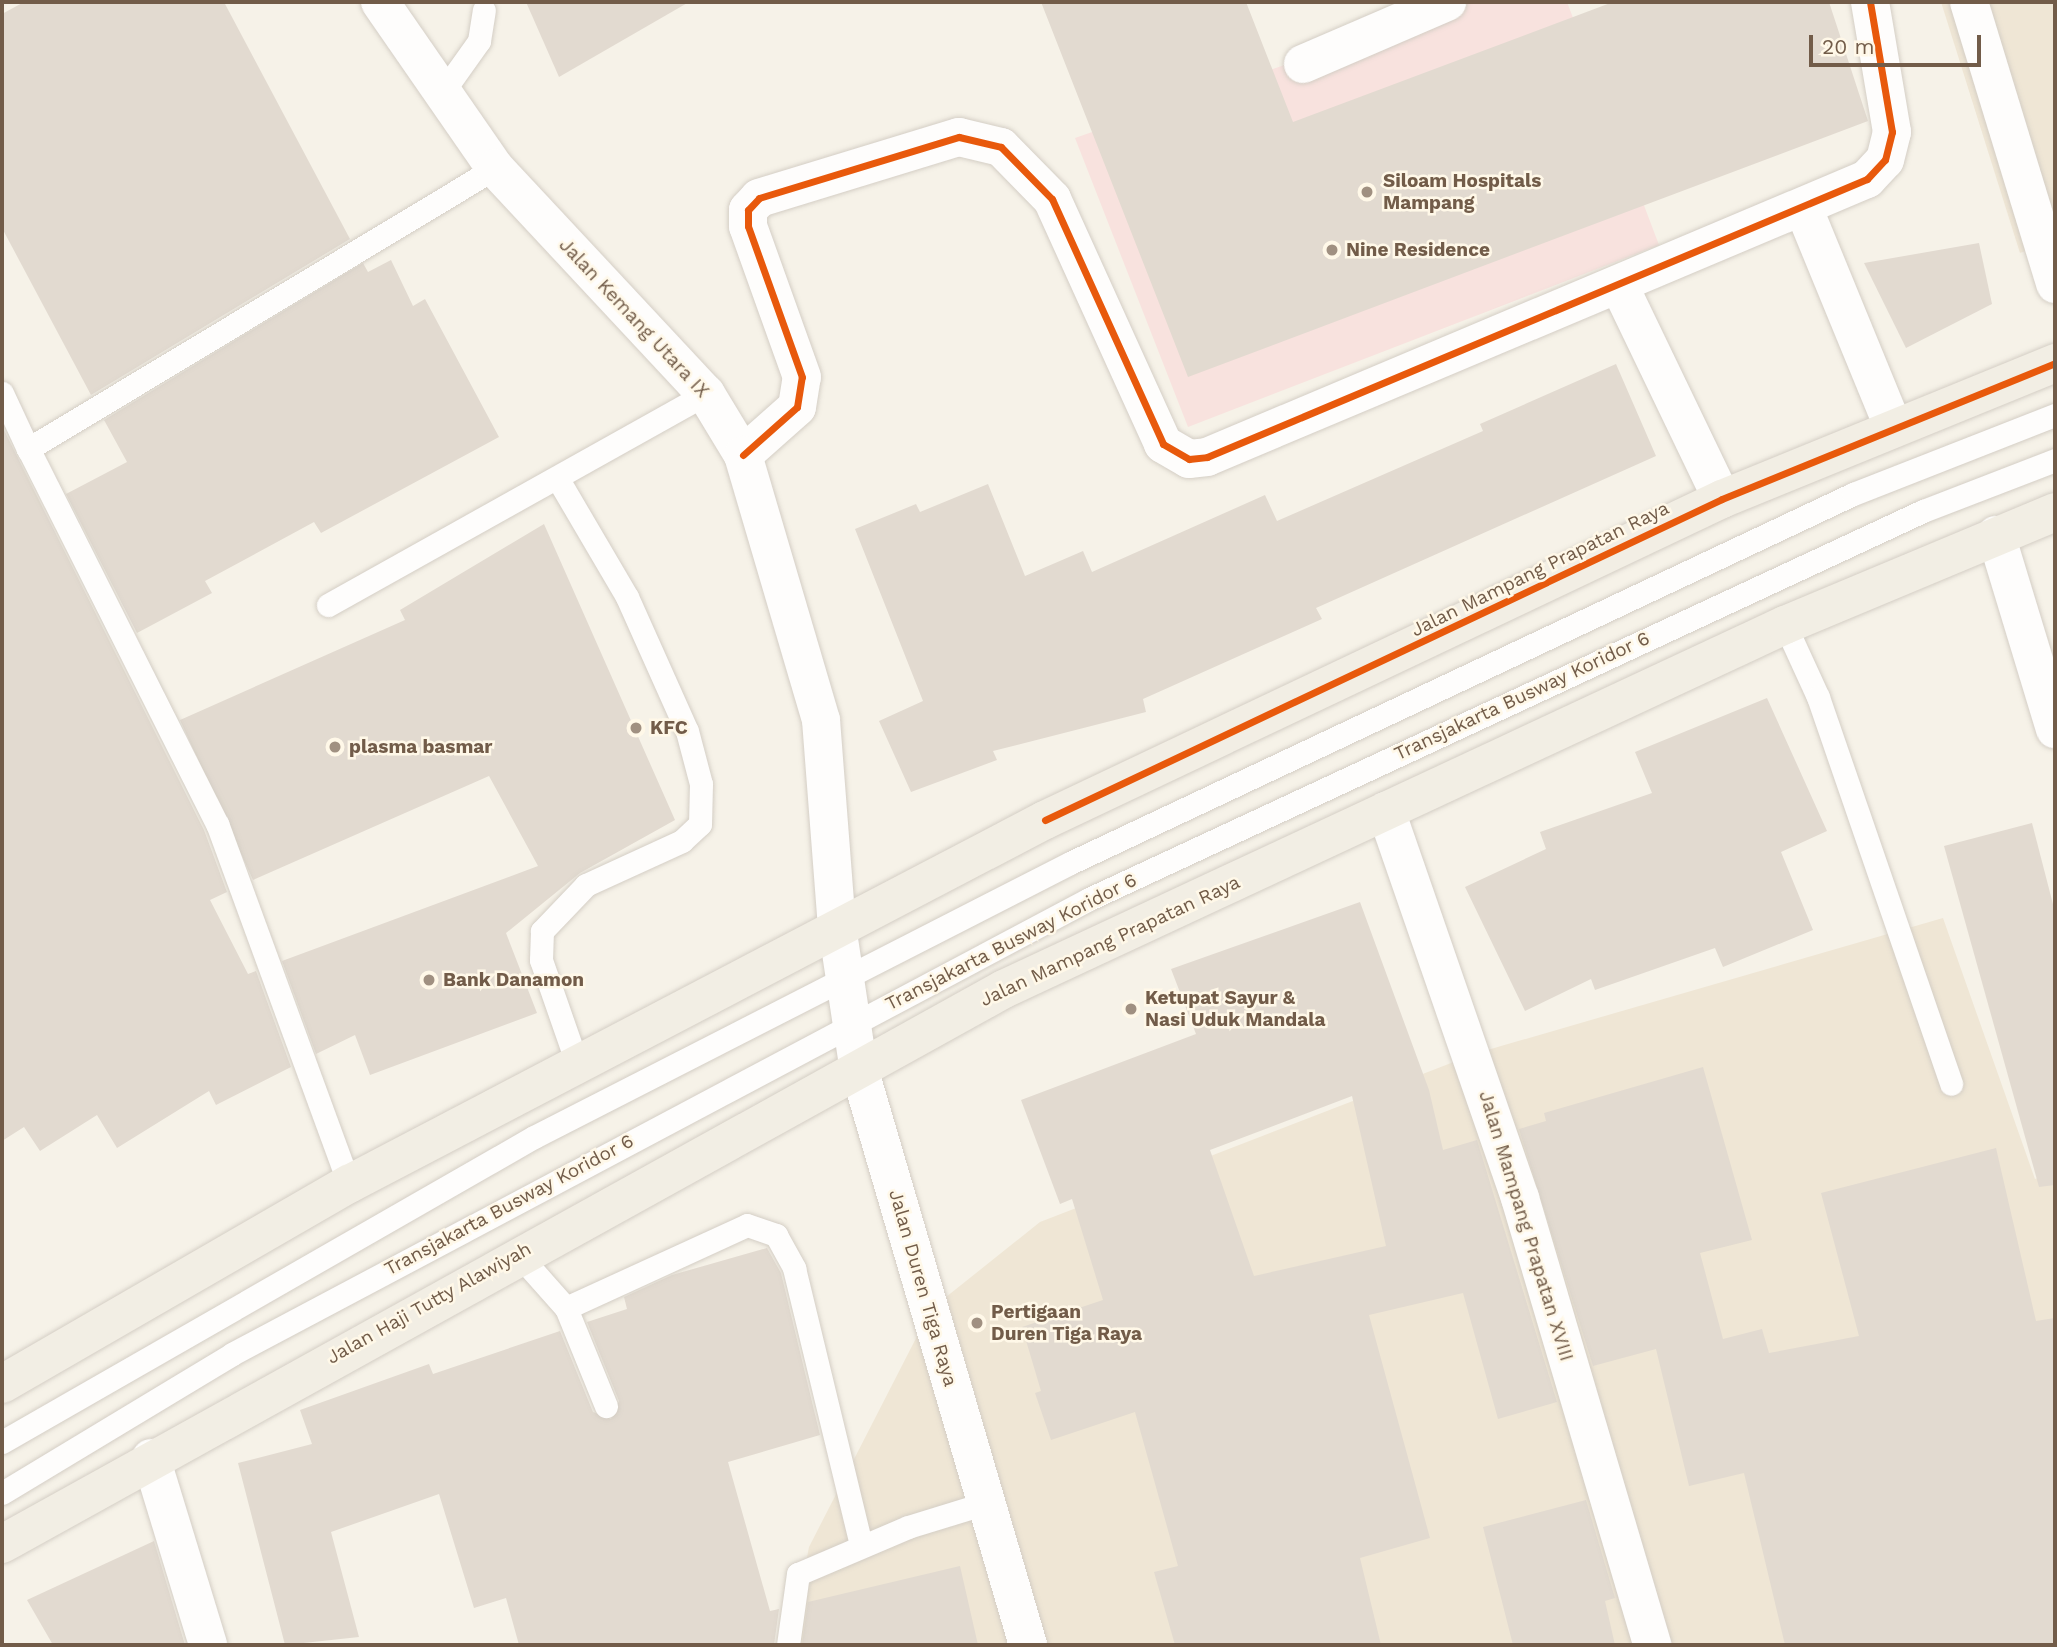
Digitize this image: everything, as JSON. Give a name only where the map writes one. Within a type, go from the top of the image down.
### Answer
[{"type":"main road","name":"Jalan Mampang Prapatan Raya","points":[[837,926],[1045,820],[1722,499],[1893,426],[2055,363]]},
{"type":"main road","name":"Jalan Mampang Prapatan Raya","points":[[858,1065],[1386,811],[1785,625],[2055,512]]},
{"type":"main road","points":[[2,1384],[349,1184],[578,1066],[837,926]]},
{"type":"main road","name":"Jalan Haji Tutty Alawiyah","points":[[2,1544],[151,1458],[858,1065]]},
{"type":"street","name":"Jalan Kemang Utara IX","points":[[380,2],[495,168],[706,394],[743,455],[821,720],[837,926]]},
{"type":"street","points":[[1303,64],[1447,2]]},
{"type":"street","points":[[743,455],[796,407],[802,377],[748,226],[748,210],[759,198],[960,137],[1001,147],[1052,199],[1140,402],[1163,444],[1189,459],[1246,444],[1867,179],[1885,160],[1892,132],[1870,2]]},
{"type":"street","points":[[1969,2],[2055,284]]},
{"type":"street","points":[[1803,207],[1893,426]]},
{"type":"street","points":[[1619,285],[1722,499]]},
{"type":"street","points":[[1996,535],[2055,729]]},
{"type":"street","name":"Jalan Mampang Prapatan XVIII","points":[[1386,811],[1520,1198],[1652,1645]]},
{"type":"street","name":"Jalan Duren Tiga Raya","points":[[837,926],[858,1065],[1028,1645]]},
{"type":"street","points":[[151,1458],[208,1645]]},
{"type":"lane","points":[[442,93],[479,41],[484,10]]},
{"type":"lane","points":[[28,449],[495,168]]},
{"type":"lane","points":[[2,393],[217,824],[349,1184]]},
{"type":"lane","points":[[328,605],[559,481],[706,394]]},
{"type":"lane","points":[[2,1442],[331,1249],[844,976],[1070,863],[1853,494],[2055,415]]},
{"type":"lane","name":"Transjakarta Busway Koridor 6","points":[[2,1493],[232,1354],[1089,899],[1923,511],[2055,460]]},
{"type":"lane","points":[[559,481],[627,597],[687,731],[701,784],[700,824],[682,841],[586,885],[542,931],[541,960],[578,1066]]},
{"type":"lane","points":[[1785,625],[1818,697],[1951,1084]]},
{"type":"lane","points":[[566,1308],[747,1225],[776,1235],[794,1268],[861,1545]]},
{"type":"lane","points":[[518,1254],[566,1308],[606,1406]]},
{"type":"lane","points":[[788,1645],[798,1574],[861,1545],[986,1503]]},
{"type":"shaded area","name":"Siloam Hospitals Mampang","points":[[1465,2],[1567,2],[1659,245],[1188,427],[1075,138]]},
{"type":"shaded area","points":[[1941,2],[2055,2],[2055,240],[2020,253]]},
{"type":"shaded area","points":[[1943,918],[2035,1179],[2055,1171],[2055,1645],[790,1645],[809,1547],[931,1309],[1040,1222],[1477,1053]]},
{"type":"building","points":[[24,2],[224,2],[350,239],[91,395],[2,228],[2,14]]},
{"type":"building","points":[[526,2],[689,2],[559,77]]},
{"type":"building","name":"Siloam Hospitals Mampang","points":[[1041,2],[1246,2],[1293,122],[1613,2],[1829,2],[1868,121],[1188,377]]},
{"type":"building","points":[[1979,243],[1992,304],[1906,348],[1864,263]]},
{"type":"building","points":[[391,260],[413,306],[425,299],[499,437],[321,533],[314,522],[205,581],[212,593],[137,633],[66,494],[127,462],[104,420],[363,263],[368,272]]},
{"type":"building","points":[[1616,364],[1656,456],[1316,608],[1322,619],[1143,699],[1146,712],[993,751],[997,760],[911,792],[879,721],[923,701],[855,529],[916,504],[920,512],[988,484],[1025,576],[1083,551],[1092,572],[1265,495],[1277,521],[1483,431],[1480,424]]},
{"type":"building","points":[[2,426],[204,830],[227,892],[210,900],[248,974],[256,971],[291,1067],[216,1105],[209,1091],[117,1148],[97,1115],[40,1151],[24,1127],[2,1141]]},
{"type":"building","points":[[544,524],[675,820],[580,873],[506,933],[537,1013],[370,1075],[355,1035],[316,1054],[282,961],[538,866],[489,776],[253,880],[180,720],[405,620],[400,610]]},
{"type":"building","points":[[1767,698],[1827,831],[1781,852],[1813,930],[1723,967],[1715,948],[1595,990],[1591,979],[1525,1011],[1465,887],[1546,849],[1540,832],[1652,793],[1635,752]]},
{"type":"building","points":[[2032,823],[2055,912],[2055,1185],[2039,1187],[1944,846]]},
{"type":"building","points":[[1360,902],[1429,1090],[1443,1150],[1477,1140],[1557,1402],[1498,1419],[1463,1293],[1369,1315],[1430,1538],[1360,1558],[1381,1645],[1175,1645],[1154,1572],[1178,1566],[1135,1412],[1051,1440],[1035,1393],[1041,1391],[1022,1327],[1103,1300],[1072,1199],[1060,1204],[1021,1100],[1196,1034],[1171,969]],"holes":[[[1352,1096],[1386,1246],[1254,1276],[1210,1150]]]},
{"type":"building","points":[[1703,1067],[1752,1240],[1700,1253],[1723,1339],[1762,1329],[1769,1353],[1859,1336],[1821,1193],[1996,1148],[2036,1321],[2055,1318],[2055,1645],[1785,1645],[1744,1473],[1689,1486],[1656,1349],[1593,1366],[1519,1129],[1546,1121],[1544,1113]]},
{"type":"building","points":[[767,1248],[781,1273],[820,1435],[728,1462],[770,1611],[779,1609],[774,1645],[519,1645],[506,1598],[474,1608],[439,1494],[331,1532],[359,1637],[285,1645],[238,1463],[312,1444],[300,1410],[429,1364],[433,1374],[560,1331],[593,1412],[611,1419],[619,1401],[587,1322],[627,1309],[624,1297],[672,1275]]},
{"type":"building","points":[[1586,1500],[1615,1598],[1605,1601],[1615,1645],[1513,1645],[1483,1527]]},
{"type":"building","points":[[154,1541],[185,1645],[53,1645],[27,1600]]},
{"type":"building","points":[[960,1566],[978,1645],[802,1645],[808,1602]]},
{"type":"cycle path","points":[[743,455],[797,407],[802,377],[748,226],[748,210],[759,198],[959,137],[1001,147],[1052,199],[1163,444],[1189,459],[1207,457],[1867,179],[1885,160],[1892,132],[1870,2]]},
{"type":"cycle path","points":[[1045,820],[1722,499],[2055,363]]},
{"type":"place","name":"Siloam Hospitals Mampang","points":[[1367,192]]},
{"type":"place","name":"Nine Residence","points":[[1332,250]]},
{"type":"place","name":"KFC","points":[[636,728]]},
{"type":"place","name":"plasma basmar","points":[[335,747]]},
{"type":"place","name":"Bank Danamon","points":[[429,980]]},
{"type":"place","name":"Ketupat Sayur & Nasi Uduk Mandala","points":[[1131,1009]]},
{"type":"place","name":"Pertigaan Duren Tiga Raya","points":[[977,1323]]}]
